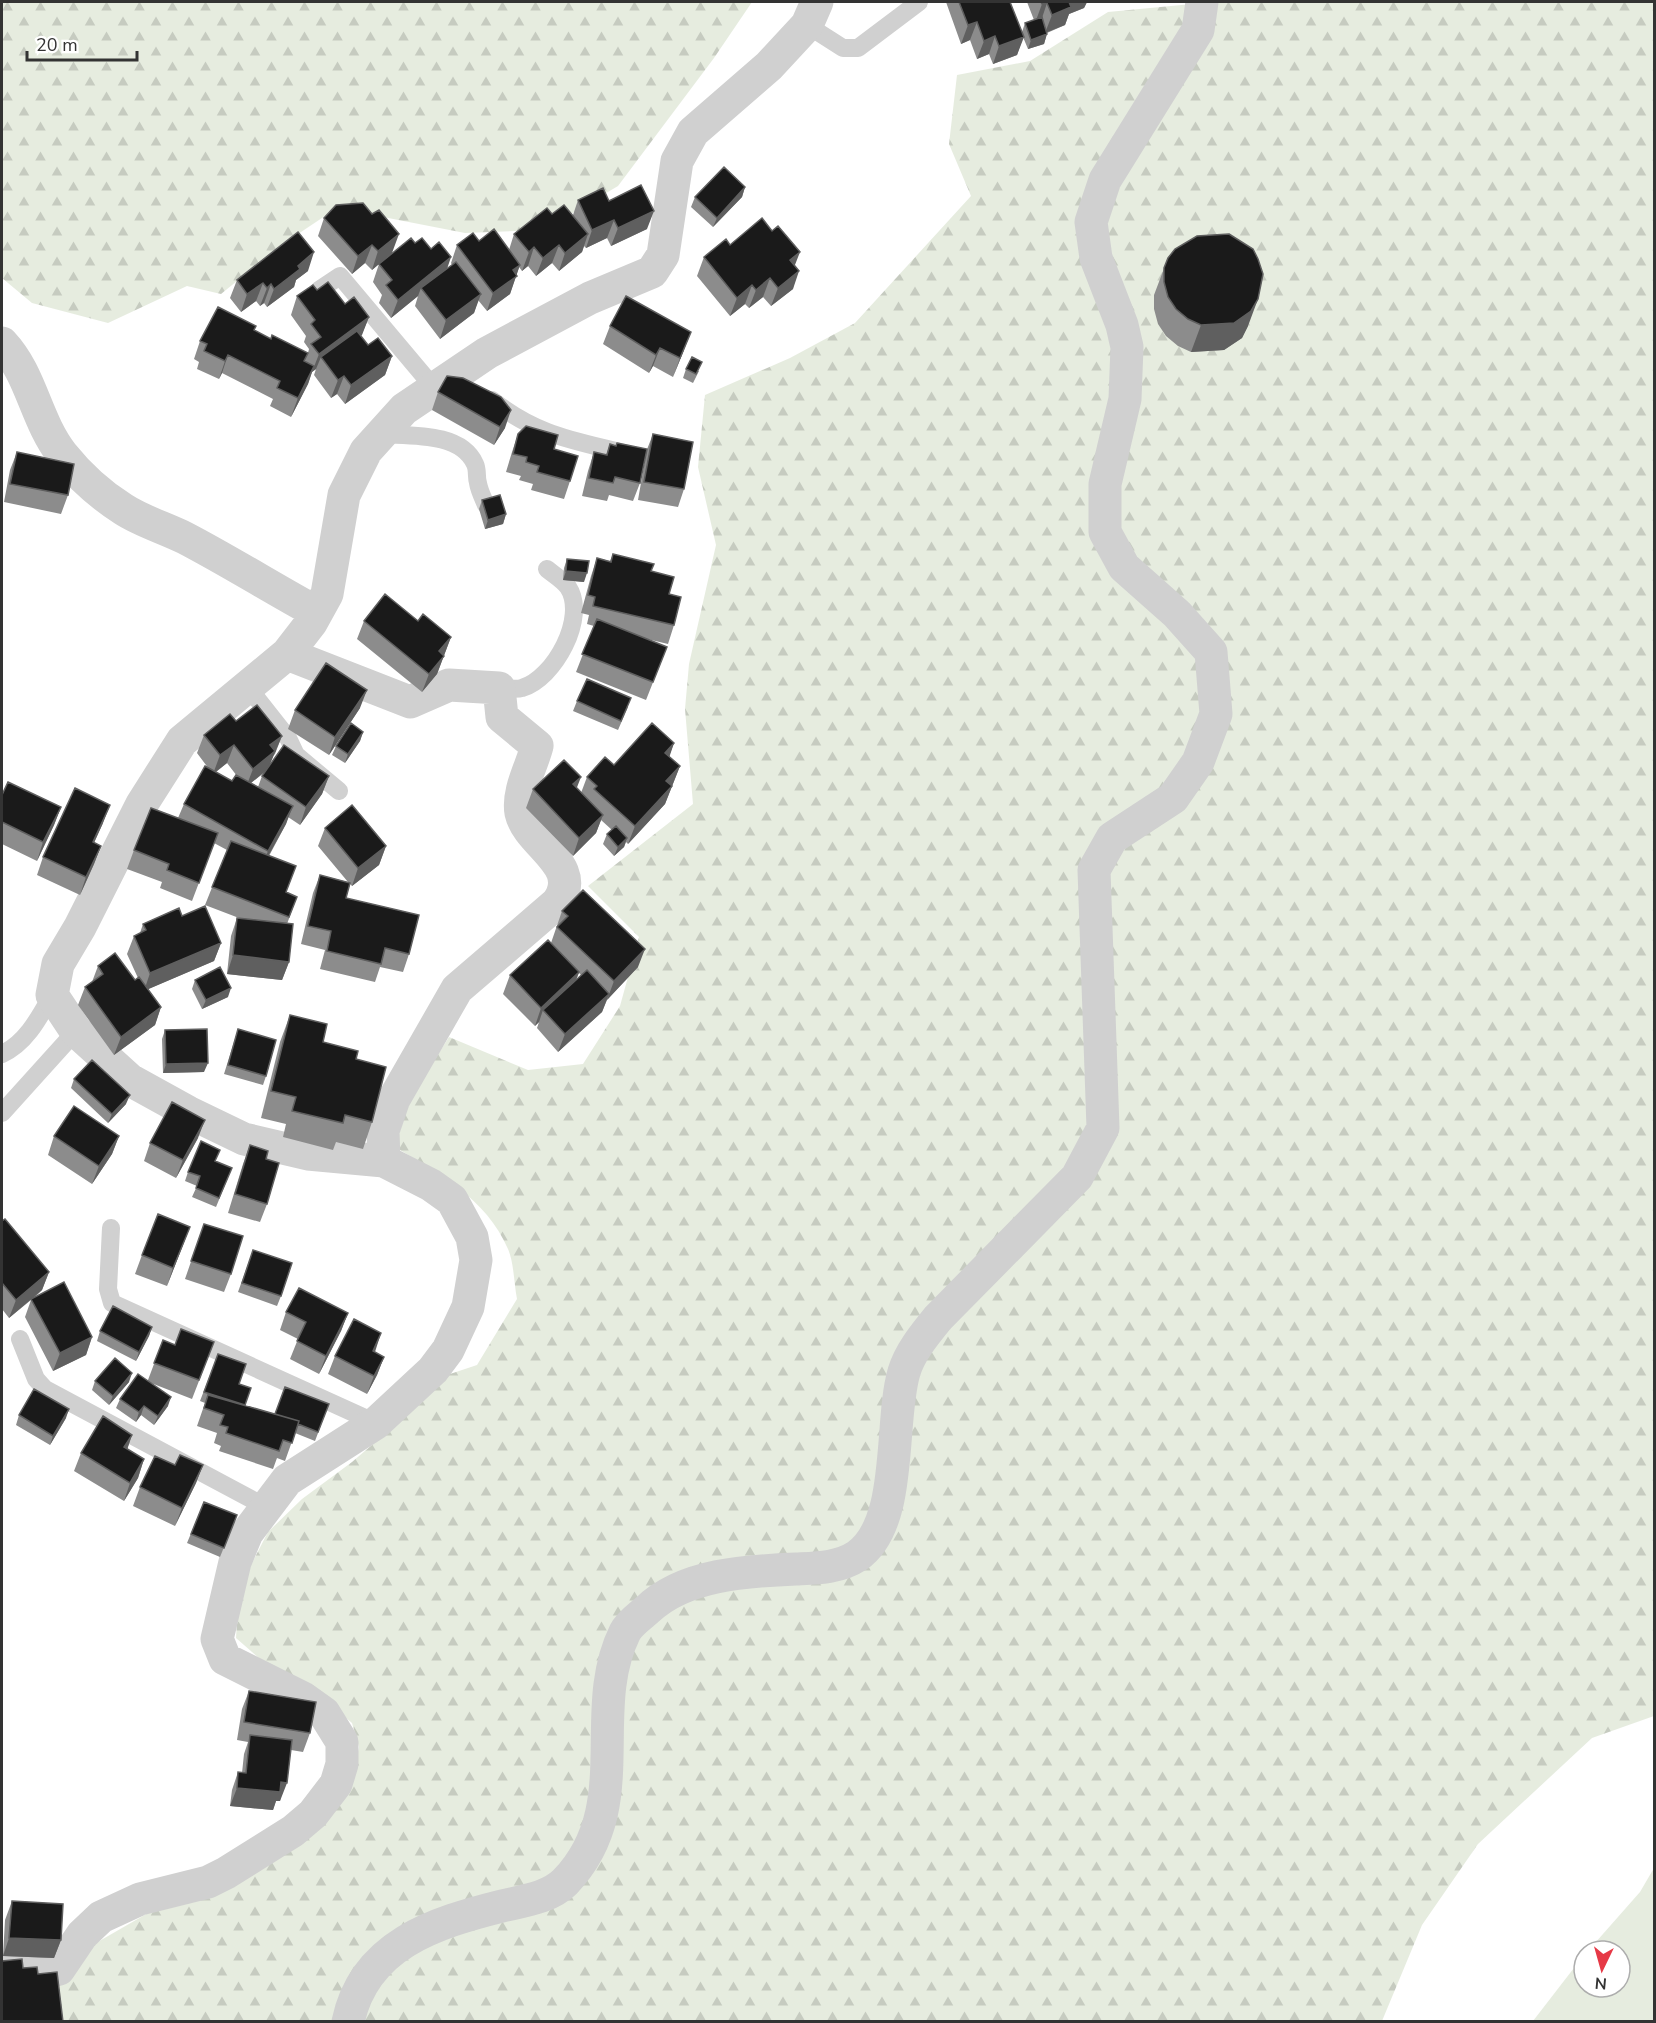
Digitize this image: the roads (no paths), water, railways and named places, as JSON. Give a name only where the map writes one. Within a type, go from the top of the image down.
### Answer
[{"type":"street","points":[[348,2022],[357,1990],[388,1952],[413,1936],[464,1916],[539,1897],[562,1885],[579,1866],[600,1826],[608,1773],[610,1674],[626,1629],[660,1597],[686,1585],[719,1578],[836,1565],[855,1557],[871,1544],[886,1509],[904,1370],[918,1343],[938,1318],[1077,1177],[1103,1128],[1094,870],[1112,838],[1173,798],[1198,762],[1216,714],[1211,652],[1177,614],[1124,567],[1105,532],[1105,484],[1125,399],[1127,347],[1122,325],[1096,258],[1091,222],[1105,180],[1198,30],[1202,2]]},
{"type":"street","points":[[2,1970],[48,1972],[58,1969],[82,1935],[101,1917],[140,1899],[208,1882],[226,1873],[293,1831],[313,1814],[336,1784],[342,1764],[342,1742],[324,1713],[303,1698],[225,1659],[217,1639],[235,1562],[248,1533],[287,1480],[376,1423],[433,1370],[448,1350],[468,1306],[476,1260],[472,1237],[452,1200],[431,1185],[384,1161],[308,1154],[244,1140],[130,1080],[76,1031],[52,995],[58,964],[80,927],[142,804],[182,741],[287,654],[327,594],[344,495],[366,451],[404,409],[486,353],[590,298],[652,272],[663,255],[677,161],[693,132],[769,66],[812,13]]},
{"type":"street","points":[[2,343],[16,358],[31,388],[43,425],[62,454],[93,486],[123,510],[184,538],[316,612]]},
{"type":"street","points":[[287,654],[410,702],[449,685],[499,688],[502,717],[537,746],[522,792],[521,812],[527,825],[560,866],[565,881],[562,896],[456,989],[394,1099],[383,1131],[384,1161]]},
{"type":"lane","points":[[812,13],[843,48],[858,48],[919,2]]},
{"type":"lane","points":[[318,291],[340,276],[446,381],[544,433],[627,454]]},
{"type":"lane","points":[[381,434],[419,436],[453,442],[468,452],[477,467],[477,482],[486,505]]},
{"type":"lane","points":[[499,688],[523,688],[545,675],[569,637],[576,614],[568,588],[547,569]]},
{"type":"lane","points":[[247,686],[288,738],[296,755],[339,791]]},
{"type":"lane","points":[[2,1054],[28,1033],[52,995]]},
{"type":"lane","points":[[2,1113],[76,1031]]},
{"type":"lane","points":[[111,1228],[108,1289],[112,1303],[376,1423]]},
{"type":"lane","points":[[20,1339],[36,1379],[45,1389],[266,1506]]}]
